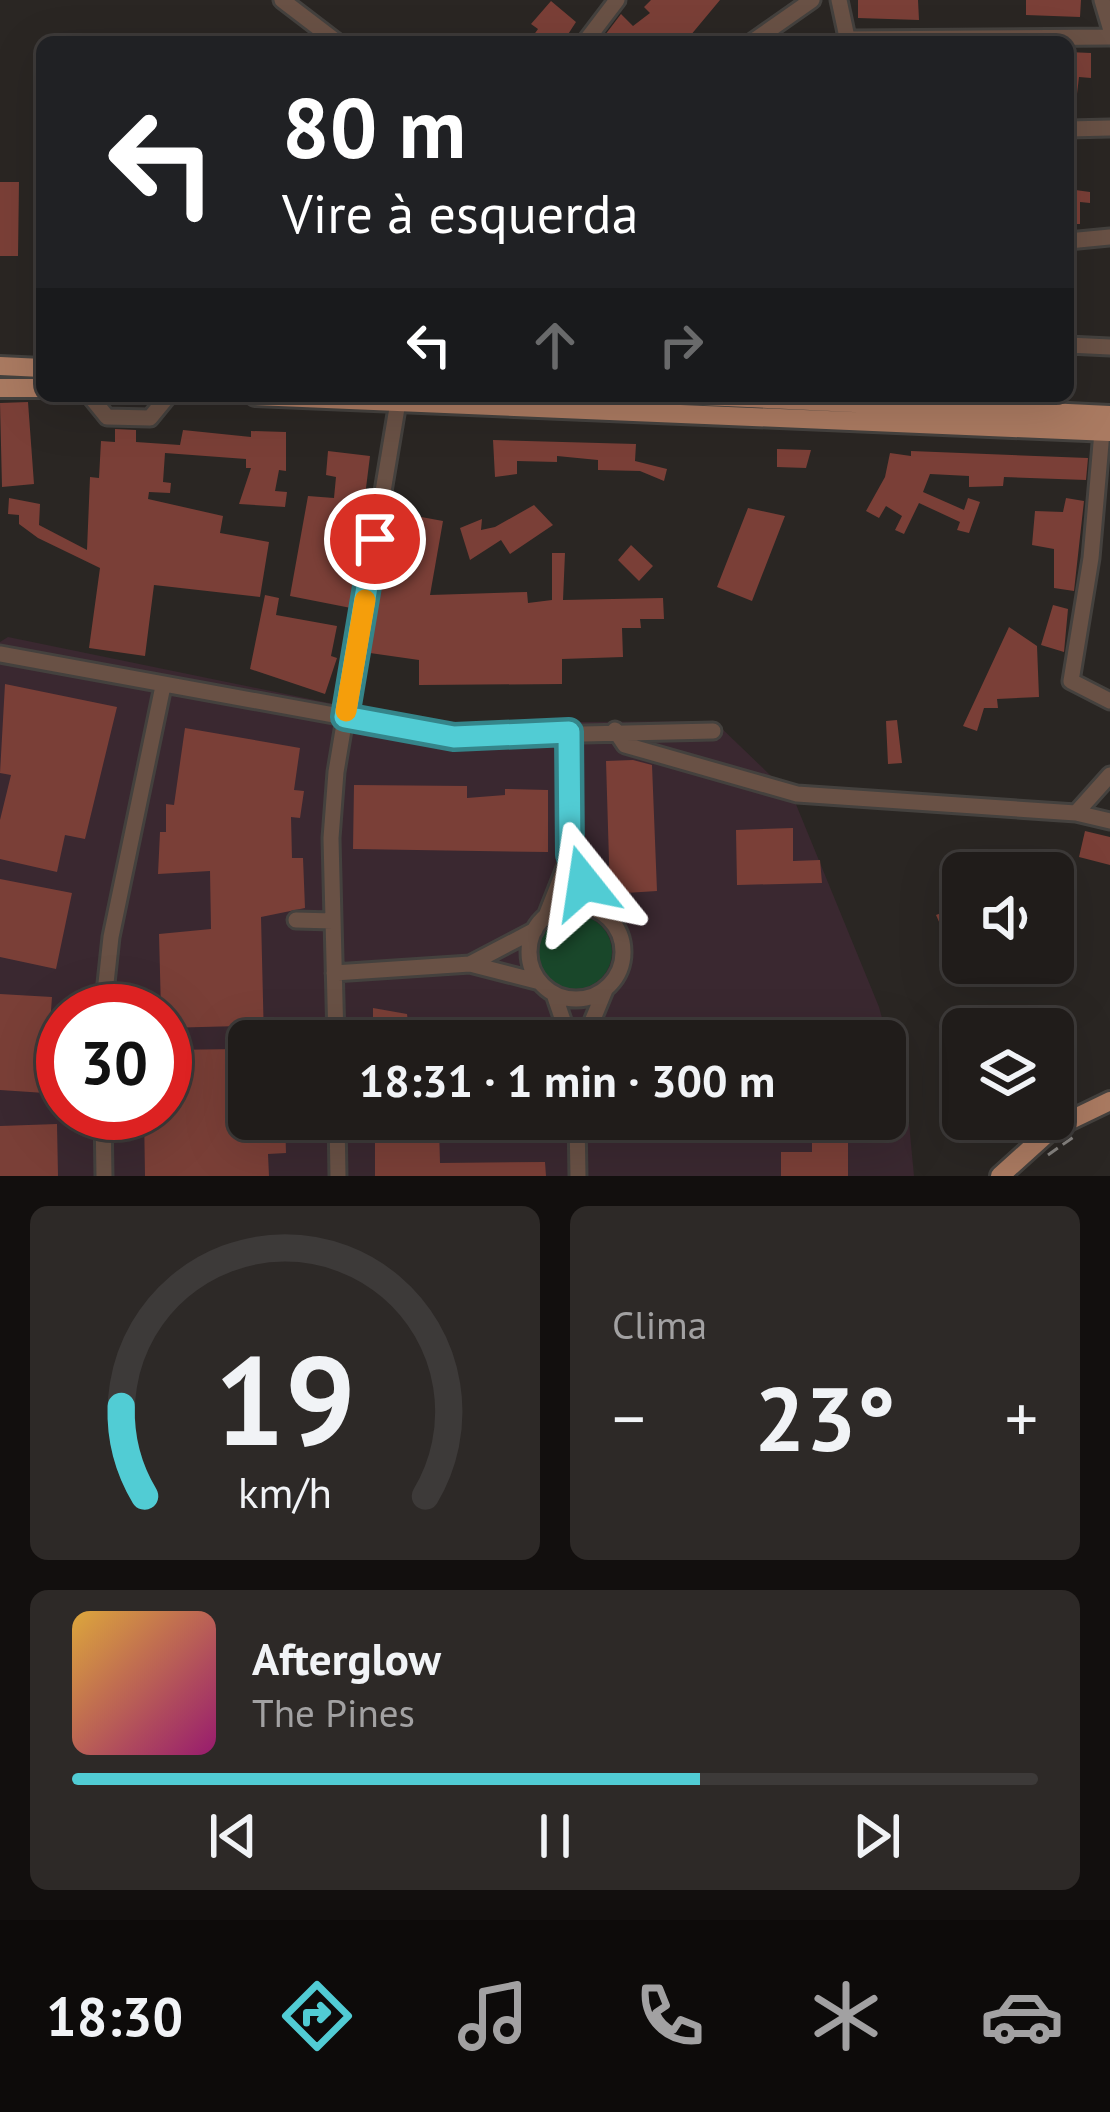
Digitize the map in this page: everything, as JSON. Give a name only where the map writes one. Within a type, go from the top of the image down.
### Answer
[{"type":"main road","points":[[0,366],[36,368]]},
{"type":"main road","points":[[0,388],[36,388]]},
{"type":"main road","points":[[588,402],[913,409]]},
{"type":"main road","points":[[825,402],[1107,427]]},
{"type":"main road","points":[[1000,1176],[1052,1130],[1110,1105]]},
{"type":"main road","points":[[1012,1176],[1056,1136],[1110,1105]]},
{"type":"street","points":[[282,0],[329,36]]},
{"type":"street","points":[[589,36],[617,0]]},
{"type":"street","points":[[839,0],[847,36]]},
{"type":"street","points":[[1102,0],[1110,26]]},
{"type":"street","points":[[759,36],[800,3]]},
{"type":"street","points":[[1074,38],[1110,37]]},
{"type":"street","points":[[1074,129],[1110,128]]},
{"type":"street","points":[[1074,240],[1110,237]]},
{"type":"street","points":[[1074,345],[1110,347]]},
{"type":"street","points":[[95,402],[107,417],[127,420],[150,418],[163,402]]},
{"type":"street","points":[[335,1020],[331,838],[345,717],[401,402]]},
{"type":"street","points":[[1107,427],[1071,681],[1110,700]]},
{"type":"street","points":[[0,654],[454,737],[713,731]]},
{"type":"street","points":[[106,984],[111,937],[163,686]]},
{"type":"street","points":[[615,730],[625,745],[797,794],[1076,813],[1110,821]]},
{"type":"street","points":[[470,964],[535,930],[547,916],[570,855],[569,732]]},
{"type":"street","points":[[1076,813],[1110,775]]},
{"type":"street","points":[[570,855],[624,949],[622,965],[604,990],[592,1020]]},
{"type":"street","points":[[547,916],[572,905],[599,910]]},
{"type":"street","points":[[296,920],[333,921]]},
{"type":"street","points":[[535,930],[530,957],[540,982]]},
{"type":"street","points":[[334,974],[470,964],[540,982],[554,994],[578,1000],[604,990]]},
{"type":"street","points":[[554,994],[563,1020]]},
{"type":"street","points":[[103,1140],[104,1176]]},
{"type":"street","points":[[337,1140],[338,1176]]},
{"type":"street","points":[[577,1140],[578,1176]]},
{"type":"path","points":[[1036,1166],[1083,1132]]},
{"type":"shaded area","points":[[8,637],[402,718],[450,723],[714,721],[793,797],[883,1020],[228,1020],[228,1140],[906,1140],[906,1105],[914,1176],[0,1176],[0,642]]},
{"type":"green space","points":[[575,915],[601,926],[612,952],[601,978],[575,989],[549,978],[538,952],[549,926]]},
{"type":"building","points":[[651,0],[720,0],[690,36],[605,35],[621,14],[633,26],[650,13],[644,7]]},
{"type":"building","points":[[858,0],[918,0],[919,20],[858,18]]},
{"type":"building","points":[[1026,0],[1081,0],[1080,17],[1026,15]]},
{"type":"building","points":[[551,1],[576,22],[567,36],[533,36],[538,29],[531,24]]},
{"type":"building","points":[[1074,52],[1091,53],[1091,78],[1079,77],[1075,111]]},
{"type":"building","points":[[0,182],[19,182],[18,256],[0,256]]},
{"type":"building","points":[[1074,190],[1090,192],[1090,203],[1080,202],[1080,224],[1074,224]]},
{"type":"building","points":[[28,402],[34,484],[2,487],[0,403]]},
{"type":"building","points":[[115,429],[136,430],[136,442],[180,445],[183,430],[251,437],[251,431],[286,432],[286,471],[279,470],[275,491],[287,492],[285,507],[239,504],[251,468],[246,468],[246,459],[165,453],[163,482],[171,483],[170,493],[149,492],[148,499],[223,516],[220,533],[269,542],[260,597],[154,585],[145,656],[89,648],[100,568],[38,538],[19,524],[19,515],[8,514],[9,498],[40,504],[39,525],[87,550],[90,477],[99,478],[101,441],[115,442]]},
{"type":"building","points":[[493,440],[636,444],[635,461],[667,469],[664,481],[640,471],[598,470],[598,460],[557,456],[557,462],[517,461],[517,474],[495,477]]},
{"type":"building","points":[[777,449],[811,450],[806,468],[777,467]]},
{"type":"building","points":[[328,451],[370,456],[351,608],[290,596],[308,496],[334,498],[336,477],[326,475]]},
{"type":"building","points":[[911,451],[1088,458],[1086,480],[1004,477],[1003,486],[969,487],[969,476],[930,474],[923,492],[964,510],[968,498],[980,502],[969,533],[957,530],[960,522],[919,503],[904,534],[895,530],[902,516],[886,506],[879,518],[866,511],[885,477],[890,453],[911,456]]},
{"type":"building","points":[[1066,498],[1084,501],[1074,591],[1054,588],[1054,549],[1032,545],[1035,511],[1063,512]]},
{"type":"building","points":[[534,505],[553,525],[510,554],[501,540],[470,560],[460,528],[482,519],[481,530],[495,527]]},
{"type":"building","points":[[748,508],[785,516],[752,601],[717,587]]},
{"type":"building","points":[[394,512],[443,521],[430,595],[527,592],[528,603],[552,600],[552,553],[565,553],[563,600],[663,598],[664,619],[640,619],[641,628],[622,628],[623,657],[562,659],[562,684],[419,685],[419,660],[370,653]]},
{"type":"building","points":[[631,545],[653,566],[639,581],[618,560]]},
{"type":"building","points":[[265,595],[279,598],[276,615],[337,626],[331,656],[337,658],[325,694],[250,669]]},
{"type":"building","points":[[1053,605],[1068,609],[1064,652],[1041,645]]},
{"type":"building","points":[[1009,627],[1037,646],[1039,697],[997,699],[998,708],[984,708],[977,731],[963,726]]},
{"type":"building","points":[[5,684],[117,707],[85,839],[65,835],[57,872],[0,859],[0,820],[11,775],[0,773]]},
{"type":"building","points":[[897,720],[902,763],[888,764],[886,721]]},
{"type":"building","points":[[185,728],[300,748],[294,790],[304,791],[300,818],[291,817],[292,858],[303,858],[305,908],[261,917],[263,1020],[192,1027],[192,984],[160,984],[159,934],[211,929],[210,871],[158,874],[166,804],[174,805]]},
{"type":"building","points":[[606,761],[652,765],[657,891],[610,894]]},
{"type":"building","points":[[354,785],[467,786],[467,798],[505,795],[505,789],[548,790],[548,852],[353,849]]},
{"type":"building","points":[[793,828],[793,861],[820,860],[822,883],[737,885],[736,830]]},
{"type":"building","points":[[1085,831],[1110,837],[1110,865],[1079,857]]},
{"type":"building","points":[[0,879],[72,893],[56,969],[0,957]]},
{"type":"building","points":[[0,994],[36,996],[36,1092],[0,1090]]},
{"type":"building","points":[[373,1008],[407,1014],[408,1020],[373,1020]]},
{"type":"building","points":[[228,1049],[228,1140],[286,1140],[286,1153],[268,1154],[269,1176],[145,1176],[144,1140],[192,1140],[192,1050]]},
{"type":"building","points":[[36,1125],[36,1140],[57,1140],[58,1176],[0,1176],[0,1126]]},
{"type":"building","points":[[375,1140],[439,1140],[440,1163],[545,1162],[546,1176],[375,1176]]},
{"type":"building","points":[[848,1141],[848,1176],[781,1176],[781,1152],[812,1152],[812,1142]]},
{"type":"slow traffic","points":[[346,711],[365,600]]},
{"type":"route","points":[[375,539],[345,717],[454,737],[569,732],[570,855],[584,883]]}]
